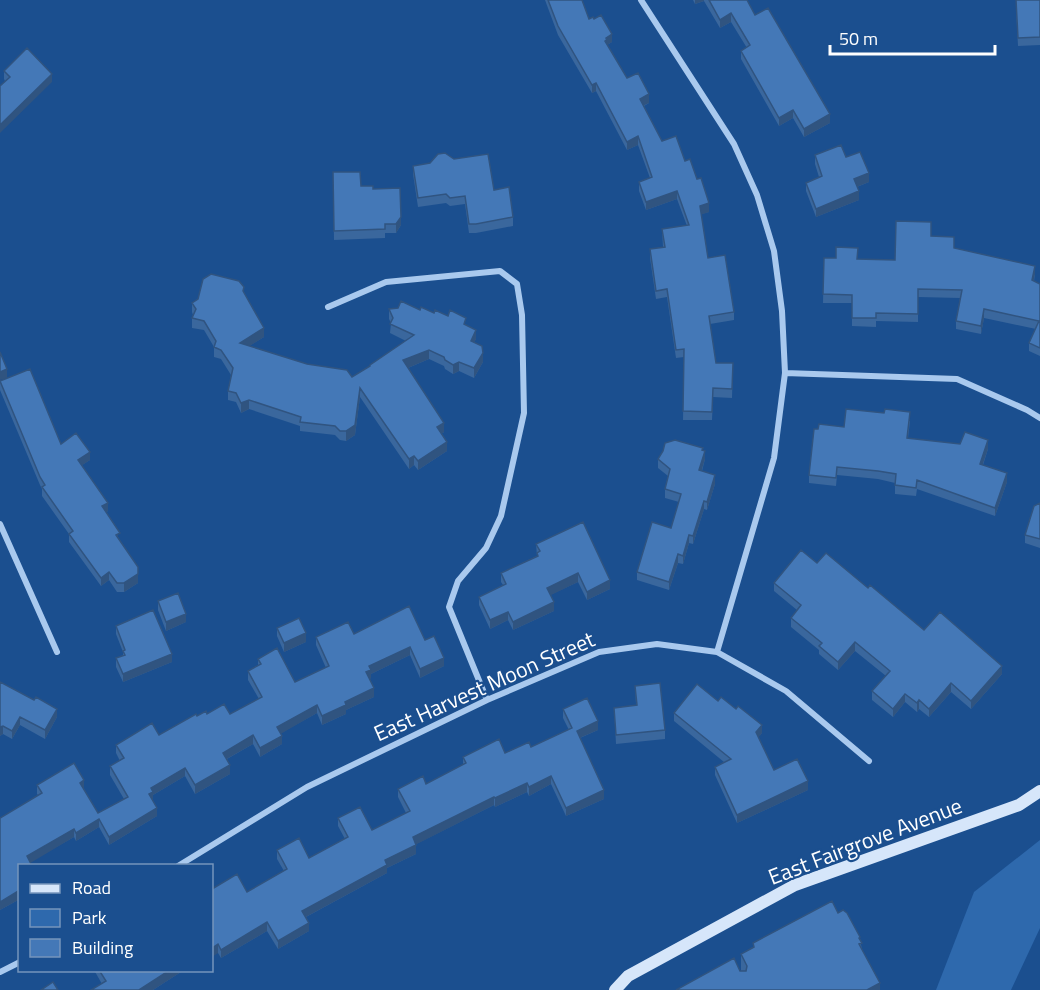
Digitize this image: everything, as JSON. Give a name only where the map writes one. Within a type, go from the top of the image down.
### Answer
[{"type":"street","points":[[641,0],[734,144],[757,195],[774,250],[782,311],[785,373],[774,458],[717,652]]},
{"type":"street","points":[[328,307],[386,282],[501,272],[517,284],[522,315],[524,414],[501,516],[486,548],[458,581],[449,607],[487,700]]},
{"type":"street","points":[[785,373],[957,379],[1040,418]]},
{"type":"street","points":[[0,524],[57,652]]},
{"type":"street","name":"East Harvest Moon Street","points":[[181,864],[307,787],[487,700],[599,652],[657,644],[717,652],[786,691],[869,761]]},
{"type":"street","name":"East Fairgrove Avenue","points":[[615,990],[628,976],[795,885],[1019,806],[1040,791]]},
{"type":"street","points":[[0,972],[18,963]]},
{"type":"green space","points":[[1040,840],[1040,928],[1011,990],[936,990],[974,892]]},
{"type":"building","points":[[548,0],[582,0],[589,19],[601,15],[612,34],[605,41],[627,78],[638,73],[649,94],[640,99],[662,141],[676,136],[685,161],[690,159],[697,179],[701,178],[709,203],[700,206],[708,258],[725,255],[734,312],[709,316],[716,363],[733,363],[732,389],[713,388],[712,412],[683,411],[684,349],[676,350],[667,289],[656,291],[650,249],[665,247],[662,229],[689,225],[677,191],[646,202],[639,182],[652,177],[638,136],[627,142],[596,83],[592,85],[558,26]]},
{"type":"building","points":[[709,0],[747,0],[755,15],[768,8],[830,114],[804,129],[793,110],[779,118],[741,51],[750,45],[731,13],[720,20]]},
{"type":"building","points":[[1016,0],[1040,0],[1040,37],[1018,38]]},
{"type":"building","points":[[27,48],[52,74],[0,125],[0,86],[10,77],[4,71]]},
{"type":"building","points":[[841,145],[846,157],[860,152],[869,173],[854,179],[859,191],[816,209],[806,183],[822,176],[815,155]]},
{"type":"building","points":[[445,153],[454,159],[488,154],[494,190],[509,187],[513,217],[469,224],[465,196],[450,198],[446,194],[418,198],[413,166],[430,163],[438,154]]},
{"type":"building","points":[[333,172],[360,172],[361,186],[373,186],[373,189],[400,188],[401,217],[396,224],[385,224],[385,229],[334,231]]},
{"type":"building","points":[[896,221],[931,222],[931,236],[954,237],[954,248],[1035,266],[1032,280],[1040,284],[1040,348],[1029,343],[1039,321],[984,309],[981,326],[956,321],[962,290],[918,289],[918,314],[876,313],[876,318],[852,318],[852,295],[823,294],[824,258],[836,258],[836,247],[858,248],[857,259],[895,260]]},
{"type":"building","points":[[211,274],[239,281],[264,328],[240,343],[307,364],[347,370],[352,377],[414,335],[390,324],[393,318],[389,309],[398,308],[401,301],[420,310],[421,307],[434,313],[435,310],[448,316],[450,310],[466,318],[464,324],[476,330],[471,341],[482,346],[483,353],[474,368],[459,362],[453,365],[444,357],[429,350],[403,360],[444,423],[437,427],[447,442],[418,461],[414,456],[409,459],[360,388],[355,425],[346,431],[340,431],[335,426],[300,422],[301,417],[249,400],[241,403],[236,393],[228,391],[233,368],[221,350],[214,347],[216,341],[204,321],[192,318],[196,309],[192,303],[198,299],[203,279]]},
{"type":"building","points":[[0,352],[7,369],[0,372]]},
{"type":"building","points":[[30,369],[61,444],[76,433],[90,452],[78,460],[108,503],[102,506],[120,533],[116,535],[138,567],[138,574],[124,583],[117,583],[109,572],[101,578],[69,534],[73,531],[42,487],[45,485],[0,381]]},
{"type":"building","points":[[846,409],[884,413],[885,409],[910,412],[907,438],[960,444],[965,432],[988,440],[980,464],[1007,473],[995,508],[917,480],[916,488],[895,485],[896,474],[837,467],[836,478],[809,475],[814,429],[818,429],[819,424],[844,427]]},
{"type":"building","points":[[675,440],[703,448],[702,450],[705,451],[699,470],[715,475],[693,536],[689,535],[683,556],[678,554],[669,582],[637,572],[652,522],[671,528],[681,494],[665,489],[670,469],[658,459],[665,443]]},
{"type":"building","points":[[1040,503],[1040,539],[1025,535],[1034,506]]},
{"type":"building","points":[[583,522],[610,580],[587,592],[578,573],[547,588],[554,602],[513,622],[508,612],[490,620],[479,597],[506,584],[501,573],[538,556],[537,553],[540,551],[536,544]]},
{"type":"building","points":[[801,550],[817,563],[826,553],[868,588],[870,585],[924,630],[940,612],[1002,666],[971,701],[951,683],[929,709],[919,700],[917,703],[905,694],[893,709],[872,691],[890,671],[855,642],[838,662],[819,646],[822,643],[791,618],[801,605],[774,583]]},
{"type":"building","points":[[178,593],[186,614],[166,622],[158,601]]},
{"type":"building","points":[[409,606],[425,640],[434,636],[444,658],[420,669],[410,647],[369,666],[371,670],[366,672],[374,688],[322,716],[317,705],[277,727],[282,736],[260,748],[253,735],[223,753],[230,765],[195,785],[185,768],[151,788],[153,792],[149,794],[157,808],[109,837],[99,819],[76,833],[74,829],[27,856],[31,864],[18,864],[18,891],[0,902],[0,818],[42,793],[37,785],[74,763],[84,780],[80,783],[98,813],[128,797],[110,766],[124,758],[116,745],[152,723],[159,735],[196,714],[197,716],[206,711],[207,714],[224,704],[230,714],[262,697],[248,671],[261,664],[258,659],[277,648],[295,682],[329,666],[316,637],[348,622],[354,634]]},
{"type":"building","points":[[153,610],[172,654],[123,674],[116,658],[125,655],[123,651],[125,650],[116,626]]},
{"type":"building","points":[[299,618],[306,633],[284,643],[277,628]]},
{"type":"building","points":[[0,682],[34,700],[36,697],[57,709],[45,730],[20,717],[12,731],[3,726],[0,727]]},
{"type":"building","points":[[660,683],[665,730],[616,735],[614,708],[637,705],[635,686]]},
{"type":"building","points":[[697,684],[718,701],[721,697],[736,709],[738,706],[762,725],[756,732],[774,770],[797,759],[808,781],[737,815],[715,767],[731,759],[674,713]]},
{"type":"building","points":[[587,698],[598,721],[577,731],[604,790],[566,808],[551,776],[529,787],[527,783],[413,837],[416,845],[385,860],[387,865],[302,911],[309,923],[278,941],[267,922],[221,950],[218,944],[213,947],[213,888],[237,874],[247,892],[287,869],[277,850],[299,838],[309,858],[348,837],[338,818],[360,807],[372,830],[410,811],[398,789],[423,776],[426,784],[466,763],[463,757],[499,739],[505,753],[529,742],[531,747],[572,728],[563,709]]},
{"type":"building","points":[[832,901],[838,913],[843,910],[847,913],[860,937],[862,943],[859,944],[880,983],[867,990],[676,990],[734,958],[740,971],[746,971],[747,966],[741,954],[754,947],[753,943]]},
{"type":"building","points":[[100,972],[167,972],[139,990],[91,990],[106,981]]},
{"type":"building","points":[[53,982],[58,990],[41,990]]}]
